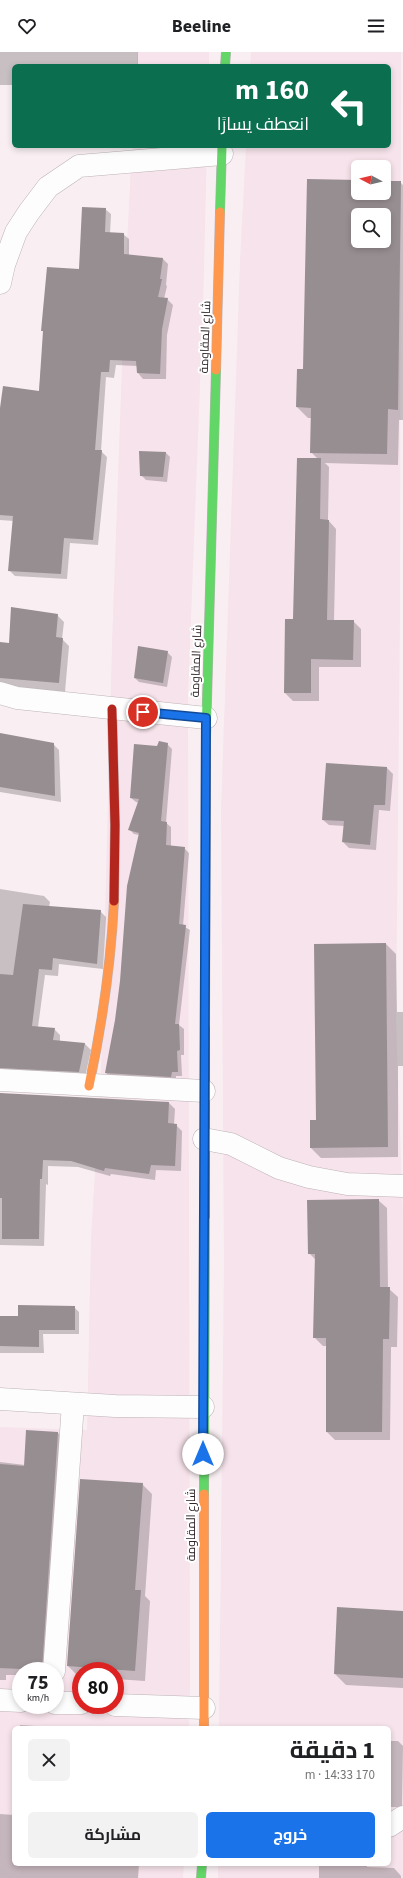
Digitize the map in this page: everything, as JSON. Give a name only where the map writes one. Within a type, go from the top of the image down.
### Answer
[{"type":"main road","points":[[226,52],[226,64]]},
{"type":"main road","name":"شارع المقاومة","points":[[204,1718],[203,1407],[206,718],[222,150]]},
{"type":"main road","points":[[89,1086],[103,1017],[110,960],[114,857],[112,709]]},
{"type":"main road","points":[[201,1878],[202,1866]]},
{"type":"street","points":[[0,283],[4,264],[16,232],[29,212],[48,187],[79,166],[222,150]]},
{"type":"street","points":[[0,693],[17,698],[206,718]]},
{"type":"street","points":[[0,1080],[204,1091]]},
{"type":"street","points":[[204,1139],[231,1144],[278,1168],[309,1176],[347,1184],[403,1186]]},
{"type":"street","points":[[0,1399],[115,1406],[203,1407]]},
{"type":"street","points":[[55,1662],[73,1404]]},
{"type":"street","points":[[0,1700],[12,1701]]},
{"type":"street","points":[[124,1706],[204,1718]]},
{"type":"street","points":[[391,1825],[403,1817]]},
{"type":"shaded area","points":[[137,52],[209,52],[209,64],[137,64]]},
{"type":"shaded area","points":[[251,52],[401,52],[400,612],[396,1022],[403,1216],[403,1878],[218,1878],[218,1866],[391,1866],[391,1726],[219,1726],[224,1263],[221,810],[240,261],[246,148],[391,148],[391,64],[250,64]]},
{"type":"shaded area","points":[[132,148],[207,148],[203,308],[188,696],[189,1726],[12,1726],[12,1866],[184,1866],[183,1878],[0,1878],[0,1427],[87,1430],[91,1237],[101,1071],[112,643],[125,282]]},
{"type":"building","points":[[307,179],[351,180],[351,200],[391,200],[391,181],[401,181],[398,410],[388,409],[387,454],[310,453],[311,408],[296,407],[297,369],[303,369]]},
{"type":"building","points":[[82,207],[106,208],[105,232],[124,233],[124,254],[163,258],[160,279],[162,279],[158,297],[168,298],[162,329],[160,374],[137,373],[136,361],[110,360],[109,372],[101,372],[95,450],[102,450],[93,540],[64,538],[61,574],[8,571],[13,516],[0,515],[0,408],[3,386],[39,391],[43,331],[41,331],[47,267],[79,269]]},
{"type":"building","points":[[139,451],[166,452],[163,477],[140,476]]},
{"type":"building","points":[[297,458],[321,458],[320,519],[329,520],[327,620],[354,620],[353,660],[311,659],[311,693],[284,693],[285,619],[293,619]]},
{"type":"building","points":[[11,607],[58,614],[56,637],[63,638],[59,683],[0,678],[0,642],[9,643]]},
{"type":"building","points":[[138,646],[168,651],[163,683],[134,678]]},
{"type":"building","points":[[0,733],[54,743],[55,796],[0,787]]},
{"type":"building","points":[[159,741],[168,743],[161,821],[167,822],[166,845],[185,847],[179,924],[186,925],[175,1024],[179,1024],[180,1050],[177,1051],[178,1072],[172,1072],[171,1077],[105,1073],[115,1020],[120,981],[127,886],[139,833],[128,830],[139,799],[130,798],[134,744],[157,746]]},
{"type":"building","points":[[326,763],[387,767],[385,805],[374,805],[370,845],[342,842],[344,821],[322,820]]},
{"type":"building","points":[[23,904],[101,910],[97,964],[53,958],[52,970],[39,969],[32,1026],[55,1028],[53,1040],[85,1043],[79,1072],[0,1068],[0,974],[13,975]]},
{"type":"building","points":[[386,943],[388,1147],[310,1148],[310,1120],[316,1120],[314,944]]},
{"type":"building","points":[[0,1093],[169,1102],[168,1123],[177,1124],[175,1166],[151,1165],[149,1174],[105,1168],[104,1171],[71,1161],[43,1160],[42,1179],[40,1179],[39,1239],[2,1239],[2,1198],[0,1198]]},
{"type":"building","points":[[379,1199],[380,1287],[390,1287],[389,1339],[383,1339],[382,1432],[326,1432],[326,1338],[313,1338],[315,1254],[308,1254],[307,1200]]},
{"type":"building","points":[[18,1305],[75,1306],[75,1330],[39,1330],[39,1347],[0,1346],[0,1316],[18,1316]]},
{"type":"building","points":[[26,1430],[58,1432],[43,1662],[12,1662],[12,1669],[0,1668],[0,1464],[24,1466]]},
{"type":"building","points":[[80,1479],[143,1483],[135,1590],[141,1590],[135,1671],[124,1670],[124,1662],[72,1662],[72,1666],[67,1666]]},
{"type":"building","points":[[337,1607],[403,1611],[403,1678],[334,1674]]},
{"type":"traffic: fast","points":[[225,64],[226,52]]},
{"type":"traffic: fast","points":[[220,212],[222,148]]},
{"type":"traffic: fast","points":[[206,737],[216,370]]},
{"type":"traffic: fast","points":[[204,1494],[205,1217]]},
{"type":"traffic: fast","points":[[201,1878],[202,1866]]},
{"type":"traffic: slow","points":[[216,370],[220,212]]},
{"type":"traffic: slow","points":[[205,1028],[206,737]]},
{"type":"traffic: slow","points":[[89,1086],[105,994],[111,948],[114,901]]},
{"type":"traffic: slow","points":[[204,1494],[204,1726]]},
{"type":"traffic: jam","points":[[112,709],[115,825],[114,901]]},
{"type":"traffic: jam","points":[[205,1028],[205,1217]]},
{"type":"route","points":[[143,712],[206,718],[203,1454]]}]
